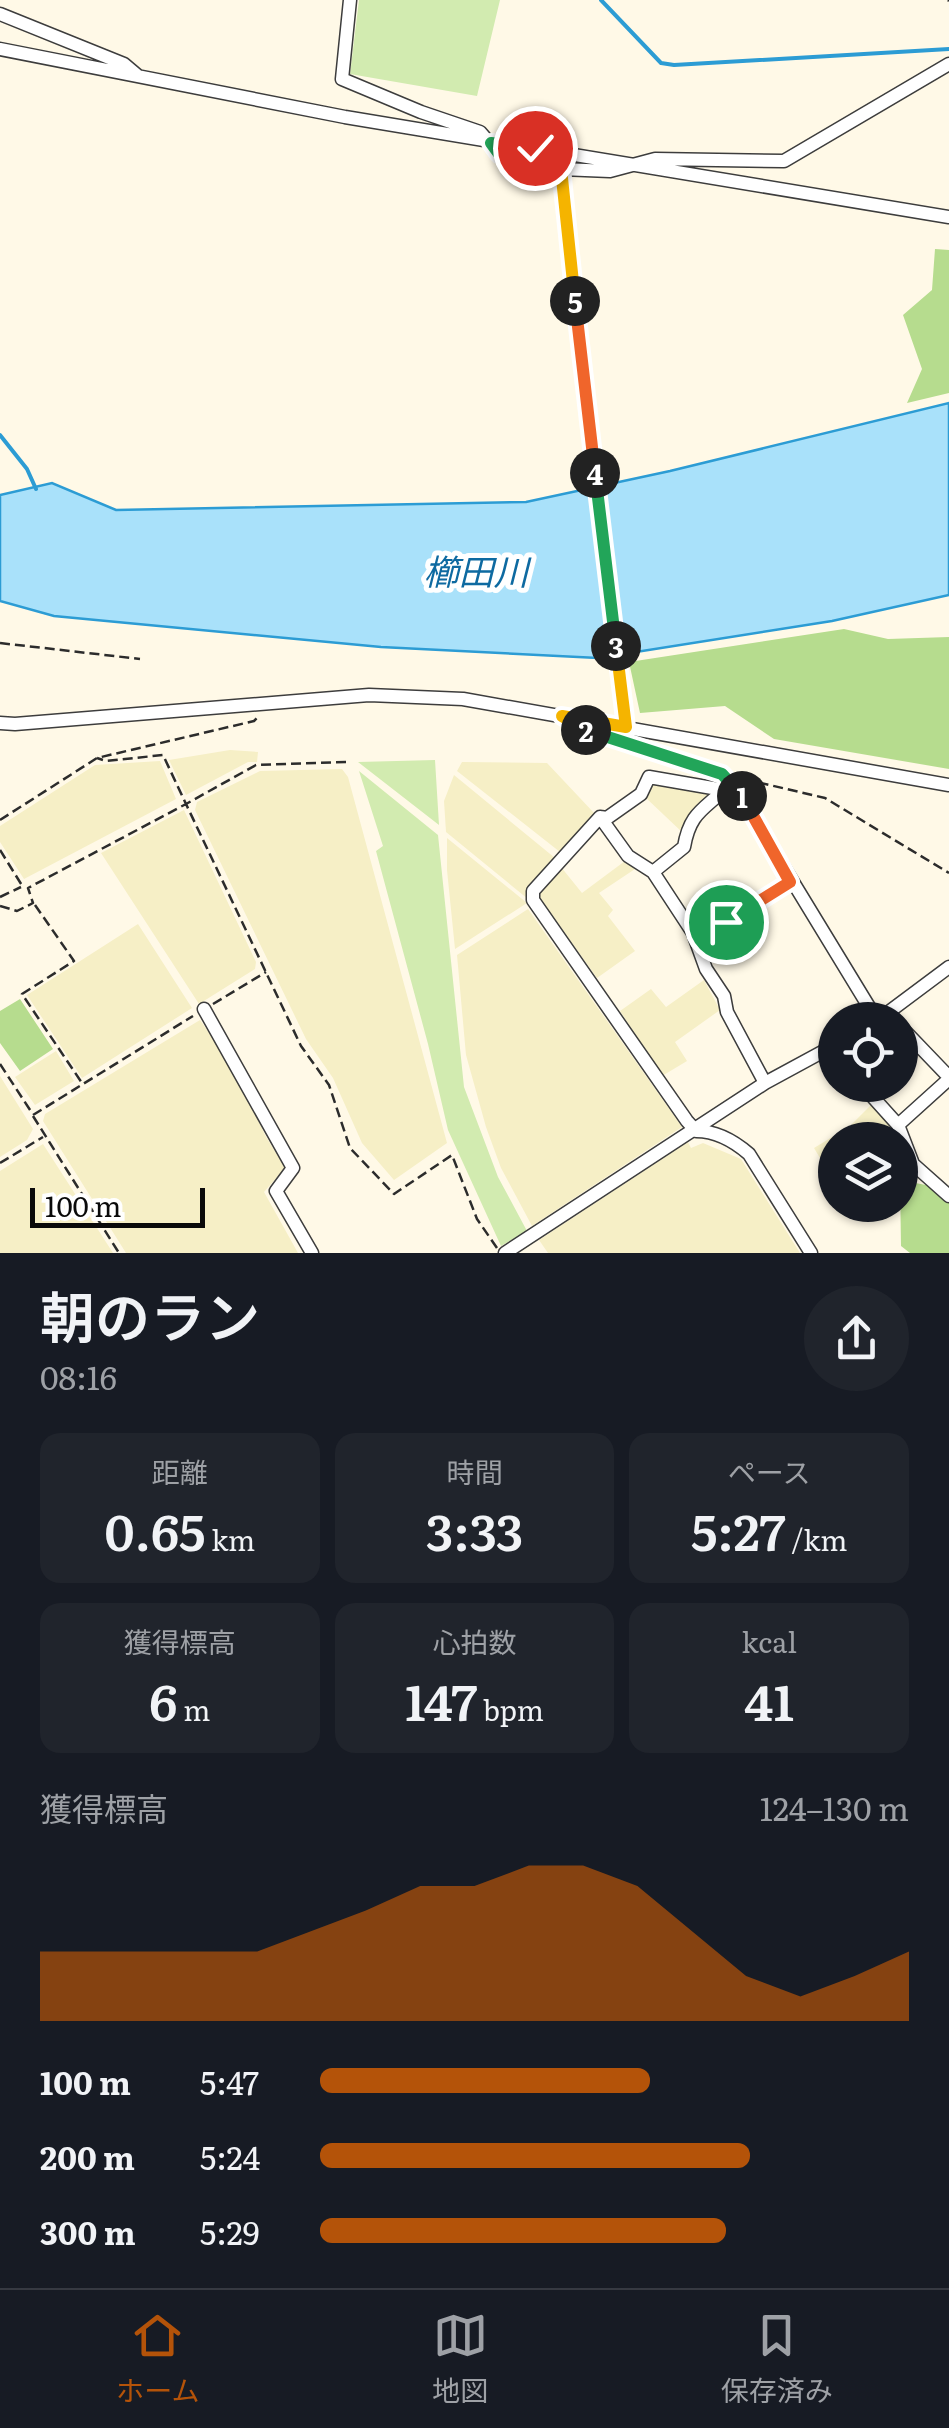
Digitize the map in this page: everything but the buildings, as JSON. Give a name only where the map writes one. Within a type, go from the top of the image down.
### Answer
[{"type":"street","points":[[350,0],[342,79],[480,132],[499,154],[561,169],[610,171],[655,159],[784,160],[949,64]]},
{"type":"street","points":[[0,14],[124,64],[138,76]]},
{"type":"street","points":[[0,49],[491,143],[949,217]]},
{"type":"street","points":[[561,169],[626,721]]},
{"type":"street","points":[[0,723],[270,706],[331,698],[416,696],[626,721],[949,785]]},
{"type":"street","points":[[562,716],[579,728],[726,782],[873,1002]]},
{"type":"street","points":[[600,817],[608,818],[641,794],[650,777],[726,782]]},
{"type":"street","points":[[653,872],[684,847],[693,818],[726,782]]},
{"type":"street","points":[[600,817],[628,856],[653,872],[693,933],[706,969],[724,996],[728,1012],[765,1083]]},
{"type":"street","points":[[600,817],[533,891],[534,900],[696,1131]]},
{"type":"street","points":[[693,933],[726,922],[790,882]]},
{"type":"street","points":[[906,1002],[949,966]]},
{"type":"street","points":[[204,1010],[293,1168],[276,1191],[312,1253]]},
{"type":"street","points":[[900,1122],[949,1078],[918,1045]]},
{"type":"street","points":[[502,1253],[765,1083],[818,1056]]},
{"type":"street","points":[[878,1102],[896,1122]]},
{"type":"street","points":[[696,1131],[724,1138],[749,1154],[811,1253]]},
{"type":"street","points":[[918,1168],[949,1196]]},
{"type":"path","points":[[0,642],[140,660]]},
{"type":"path","points":[[0,820],[97,758],[254,721],[270,706]]},
{"type":"path","points":[[97,758],[106,761],[163,756],[302,1046],[329,1086],[350,1148],[394,1194],[452,1155],[478,1218],[502,1253]]},
{"type":"path","points":[[0,897],[26,887],[256,765],[346,762]]},
{"type":"path","points":[[726,782],[824,798],[949,873]]},
{"type":"path","points":[[0,850],[74,961],[22,994],[83,1084]]},
{"type":"path","points":[[0,906],[17,911],[33,904]]},
{"type":"path","points":[[32,1115],[266,972]]},
{"type":"path","points":[[0,1064],[119,1253]]},
{"type":"path","points":[[0,1163],[45,1136]]},
{"type":"shaded area","points":[[230,750],[258,752],[257,762],[248,762],[186,795],[169,760]]},
{"type":"shaded area","points":[[160,761],[176,799],[24,879],[0,842],[0,826],[95,765]]},
{"type":"shaded area","points":[[462,762],[547,763],[595,814],[560,852],[457,771]]},
{"type":"shaded area","points":[[342,769],[348,777],[447,1143],[394,1180],[362,1143],[333,1078],[306,1039],[195,810],[197,802],[260,771]]},
{"type":"shaded area","points":[[454,775],[555,858],[528,887],[528,899],[446,832],[444,801]]},
{"type":"shaded area","points":[[654,783],[715,794],[683,833],[645,797]]},
{"type":"shaded area","points":[[184,810],[256,962],[255,969],[199,1004],[101,853]]},
{"type":"shaded area","points":[[447,838],[527,903],[455,949],[447,870]]},
{"type":"shaded area","points":[[625,861],[635,869],[599,893],[613,910],[608,916],[635,951],[597,978],[539,897],[561,867],[582,893]]},
{"type":"shaded area","points":[[528,909],[682,1127],[532,1226],[501,1168],[466,1055],[457,955]]},
{"type":"shaded area","points":[[138,924],[192,1008],[82,1078],[27,995]]},
{"type":"shaded area","points":[[704,980],[720,1010],[675,1042],[687,1061],[662,1076],[620,1011],[651,989],[666,1007]]},
{"type":"shaded area","points":[[200,1020],[233,1067],[285,1168],[264,1192],[298,1253],[126,1253],[43,1121],[45,1114]]},
{"type":"shaded area","points":[[56,1051],[74,1081],[35,1105],[15,1077]]},
{"type":"shaded area","points":[[0,1076],[33,1129],[27,1140],[0,1157]]},
{"type":"shaded area","points":[[872,1104],[889,1122],[854,1122]]},
{"type":"shaded area","points":[[688,1142],[691,1148],[703,1143],[741,1159],[800,1253],[548,1253],[539,1240]]},
{"type":"shaded area","points":[[43,1144],[113,1253],[0,1253],[0,1171]]},
{"type":"green space","points":[[359,0],[500,0],[477,96],[350,74]]},
{"type":"green space","points":[[935,249],[949,250],[949,393],[907,403],[922,369],[903,315],[932,290]]},
{"type":"green space","points":[[844,629],[888,639],[949,637],[949,769],[774,739],[725,706],[640,713],[629,662]]},
{"type":"green space","points":[[435,760],[439,825],[358,762]]},
{"type":"green space","points":[[359,771],[438,835],[464,1087],[498,1177],[527,1231],[501,1246],[448,1130],[376,851],[383,846]]},
{"type":"green space","points":[[20,999],[53,1049],[20,1071],[0,1043],[0,1011]]},
{"type":"green space","points":[[918,1183],[931,1186],[949,1203],[949,1253],[910,1253],[901,1246],[901,1222],[918,1222]]},
{"type":"water","name":"櫛田川","points":[[949,403],[949,595],[832,621],[598,658],[381,647],[54,616],[0,601],[0,495],[52,483],[116,510],[526,502]]},
{"type":"waterway","points":[[601,0],[661,63],[674,65],[949,49]]},
{"type":"waterway","points":[[0,435],[27,469],[36,489]]},
{"type":"route","points":[[535,148],[491,143],[499,154],[561,169],[626,727],[562,716],[579,728],[722,774],[732,782],[790,882],[726,922]]}]
